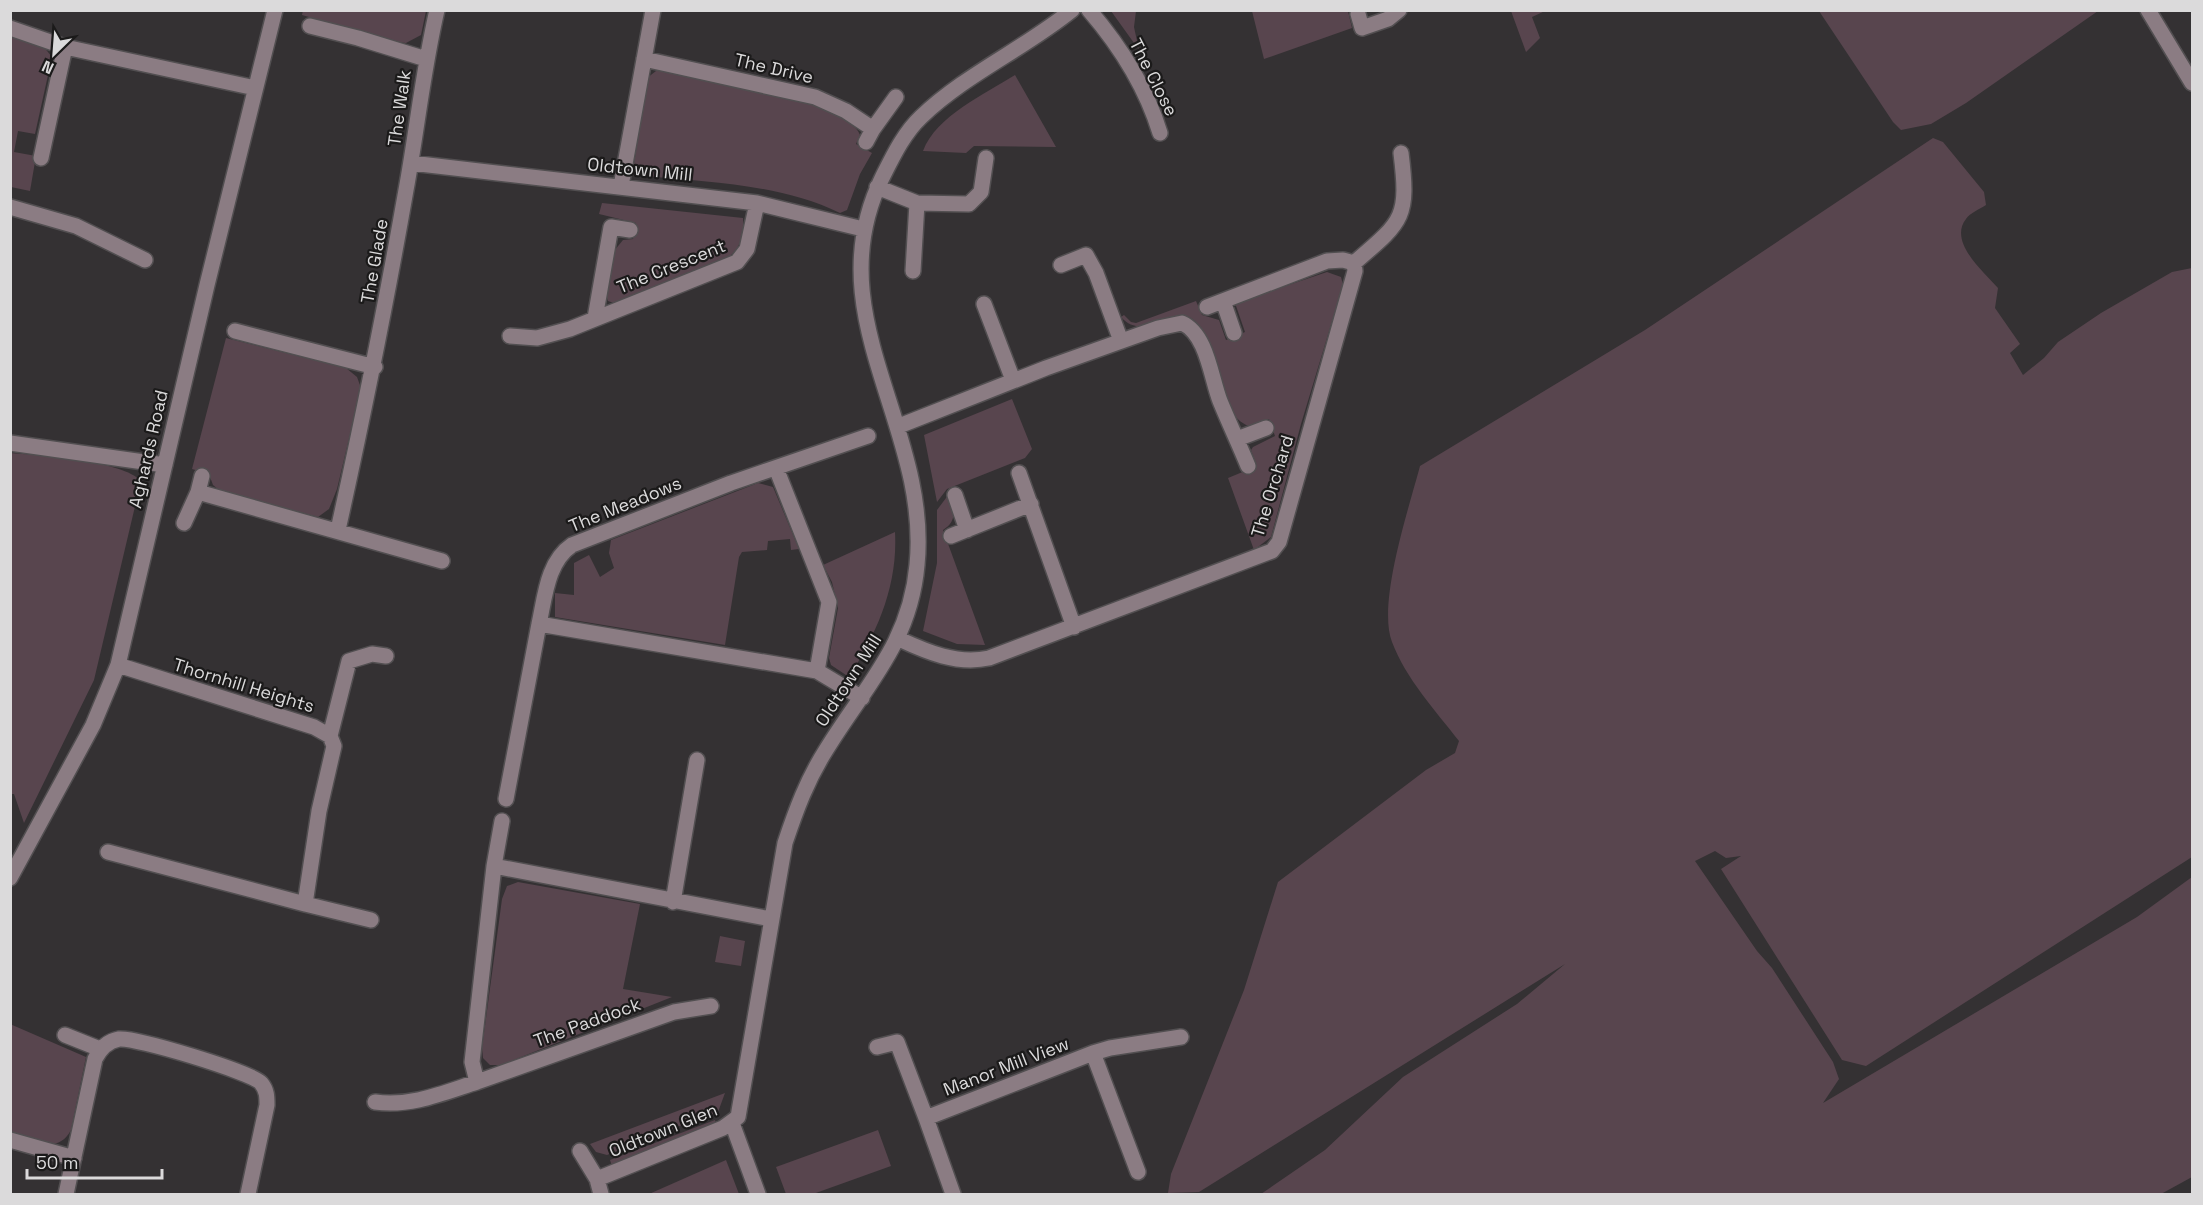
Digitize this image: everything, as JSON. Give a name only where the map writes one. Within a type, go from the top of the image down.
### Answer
[{"type":"street","name":"Aghards Road","points":[[10,878],[93,726],[118,665],[275,10]]},
{"type":"street","name":"The Walk","points":[[411,163],[426,59],[437,10]]},
{"type":"street","points":[[621,186],[653,10]]},
{"type":"street","name":"Oldtown Mill","points":[[747,1077],[785,843],[798,801],[828,746],[862,698],[898,639],[910,606],[918,551],[914,492],[899,426],[877,368],[866,321],[860,276],[863,229],[877,187],[900,145],[921,117],[968,80],[1034,39],[1072,10]]},
{"type":"street","name":"The Close","points":[[1089,10],[1128,61],[1152,109],[1160,133]]},
{"type":"street","points":[[1358,14],[1362,28],[1388,19],[1399,10]]},
{"type":"street","points":[[2148,10],[2193,83]]},
{"type":"street","name":"The Walk","points":[[309,26],[426,59]]},
{"type":"street","points":[[10,28],[65,47],[255,88]]},
{"type":"street","points":[[41,158],[65,47]]},
{"type":"street","name":"The Drive","points":[[644,58],[815,98],[846,111],[869,136],[896,97]]},
{"type":"street","points":[[1207,307],[1327,261],[1354,262],[1380,240],[1400,216],[1406,196],[1401,153]]},
{"type":"street","points":[[877,187],[917,203],[969,204],[981,192],[986,158]]},
{"type":"street","name":"Oldtown Mill","points":[[411,163],[758,203],[863,229]]},
{"type":"street","name":"The Glade","points":[[338,530],[375,367],[411,163]]},
{"type":"street","name":"The Crescent","points":[[510,336],[537,338],[595,318],[737,262],[747,249],[758,203]]},
{"type":"street","points":[[913,272],[917,203]]},
{"type":"street","points":[[10,207],[76,225],[145,260]]},
{"type":"street","name":"The Crescent","points":[[595,318],[611,227],[630,230]]},
{"type":"street","points":[[1061,265],[1086,255],[1096,273],[1121,341]]},
{"type":"street","name":"The Orchard","points":[[898,639],[945,657],[980,660],[1256,558],[1276,547],[1355,271],[1354,262]]},
{"type":"street","points":[[1223,301],[1234,333]]},
{"type":"street","points":[[984,304],[1013,380]]},
{"type":"street","name":"The Orchard","points":[[899,426],[1013,380],[1168,325],[1182,323],[1187,325],[1202,347],[1248,466]]},
{"type":"street","points":[[236,331],[375,367]]},
{"type":"street","name":"The Orchard","points":[[1237,440],[1266,428]]},
{"type":"street","name":"The Meadows","points":[[506,799],[539,624],[551,573],[564,550],[572,544],[868,436]]},
{"type":"street","points":[[10,442],[165,465]]},
{"type":"street","points":[[776,468],[829,602],[817,671]]},
{"type":"street","points":[[1019,473],[1074,627]]},
{"type":"street","points":[[184,524],[198,492],[202,476]]},
{"type":"street","points":[[198,492],[442,561]]},
{"type":"street","points":[[955,495],[968,530]]},
{"type":"street","points":[[951,536],[1031,504]]},
{"type":"street","points":[[539,624],[817,671],[862,698]]},
{"type":"street","points":[[305,904],[319,811],[334,746],[330,736],[349,661],[372,654],[386,656]]},
{"type":"street","name":"Thornhill Heights","points":[[118,665],[314,727],[330,736]]},
{"type":"street","points":[[673,902],[697,760]]},
{"type":"street","points":[[477,1082],[472,1062],[494,866],[502,821]]},
{"type":"street","points":[[108,852],[371,920]]},
{"type":"street","points":[[494,866],[771,919]]},
{"type":"street","name":"The Paddock","points":[[375,1102],[392,1104],[418,1101],[674,1012],[711,1006]]},
{"type":"street","points":[[65,1035],[100,1049]]},
{"type":"street","name":"Manor Mill View","points":[[926,1118],[1093,1053],[1110,1048],[1182,1037]]},
{"type":"street","points":[[66,1194],[95,1059],[100,1049],[116,1040],[125,1039],[230,1068],[261,1083],[267,1094],[267,1105],[248,1194]]},
{"type":"street","points":[[877,1047],[897,1042],[953,1194]]},
{"type":"street","points":[[1093,1053],[1138,1172]]},
{"type":"street","name":"Oldtown Glen","points":[[597,1179],[732,1124],[741,1107],[747,1077]]},
{"type":"street","points":[[732,1124],[758,1194]]},
{"type":"street","points":[[10,1140],[74,1158]]},
{"type":"street","name":"Oldtown Glen","points":[[580,1151],[597,1179],[601,1194]]},
{"type":"shaded area","points":[[303,10],[426,11],[421,35],[406,43],[395,42],[302,15]]},
{"type":"shaded area","points":[[1111,11],[1136,11],[1134,27],[1139,50]]},
{"type":"shaded area","points":[[1252,11],[1348,11],[1352,28],[1264,59]]},
{"type":"shaded area","points":[[1511,11],[1545,11],[1532,17],[1540,38],[1526,52]]},
{"type":"shaded area","points":[[1819,11],[2098,11],[1966,103],[1931,124],[1901,130],[1893,122]]},
{"type":"shaded area","points":[[10,33],[43,46],[52,57],[35,134],[18,131],[14,152],[36,156],[30,191],[11,187]]},
{"type":"shaded area","points":[[665,70],[772,93],[830,112],[850,123],[860,135],[856,144],[872,153],[860,174],[847,210],[840,213],[817,203],[769,190],[644,176],[636,172],[634,164],[647,78],[656,71]]},
{"type":"shaded area","points":[[1015,75],[1056,147],[974,146],[966,153],[923,151],[929,138],[950,117],[976,98]]},
{"type":"shaded area","points":[[1933,138],[1943,142],[1984,192],[1986,205],[1966,219],[1961,237],[1970,256],[1998,288],[1995,308],[2020,344],[2010,353],[2023,375],[2044,358],[2058,342],[2101,313],[2172,272],[2192,268],[2192,857],[1866,1066],[1842,1060],[1721,869],[1741,856],[1726,858],[1715,851],[1695,861],[1757,951],[1772,968],[1833,1062],[1839,1079],[1823,1103],[2137,917],[2192,877],[2192,1177],[2161,1194],[1261,1194],[1325,1150],[1403,1077],[1517,1004],[1565,964],[1199,1192],[1168,1193],[1171,1174],[1244,990],[1278,882],[1426,770],[1455,753],[1459,741],[1405,669],[1392,642],[1388,625],[1388,604],[1396,555],[1420,466],[1645,330]]},
{"type":"shaded area","points":[[602,203],[743,218],[742,235],[736,249],[728,258],[614,303],[608,301],[606,295],[614,251],[623,240],[633,239],[636,223],[599,214]]},
{"type":"shaded area","points":[[1327,272],[1341,277],[1343,285],[1301,424],[1271,537],[1254,550],[1228,478],[1257,466],[1251,450],[1275,436],[1269,419],[1249,426],[1238,419],[1224,394],[1203,332],[1195,321],[1187,317],[1179,317],[1140,326],[1130,324],[1121,317],[1124,315],[1131,322],[1136,323],[1196,301],[1202,315],[1219,320],[1226,340],[1245,332],[1235,303]]},
{"type":"shaded area","points":[[226,338],[346,368],[357,377],[361,388],[337,489],[329,509],[318,517],[219,490],[213,485],[209,474],[192,469]]},
{"type":"shaded area","points":[[1012,399],[1032,449],[1025,458],[947,489],[937,502],[924,435]]},
{"type":"shaded area","points":[[10,453],[59,457],[99,464],[132,474],[141,481],[94,680],[24,823],[14,794],[10,794]]},
{"type":"shaded area","points":[[758,483],[773,487],[799,549],[791,550],[790,539],[768,541],[767,550],[742,552],[739,557],[725,645],[555,617],[555,593],[574,595],[574,563],[589,555],[600,577],[614,568],[609,553],[611,540]]},
{"type":"shaded area","points":[[949,494],[954,514],[951,523],[943,530],[985,645],[957,644],[923,631],[937,563],[937,510]]},
{"type":"shaded area","points":[[895,532],[893,571],[884,608],[877,626],[849,677],[831,665],[829,658],[838,608],[832,582],[823,565]]},
{"type":"shaded area","points":[[518,882],[640,904],[623,989],[672,997],[501,1065],[490,1065],[483,1058],[482,1048],[502,899],[507,886]]},
{"type":"shaded area","points":[[720,936],[745,941],[741,966],[715,962]]},
{"type":"shaded area","points":[[10,1024],[86,1057],[71,1130],[59,1142],[44,1144],[11,1132]]},
{"type":"shaded area","points":[[725,1093],[718,1112],[708,1116],[706,1109],[696,1113],[697,1119],[607,1155],[596,1152],[590,1144]]},
{"type":"shaded area","points":[[715,1120],[716,1125],[612,1166],[610,1160]]},
{"type":"shaded area","points":[[878,1130],[891,1166],[813,1194],[786,1194],[776,1167]]},
{"type":"shaded area","points":[[726,1160],[739,1194],[649,1194]]}]
